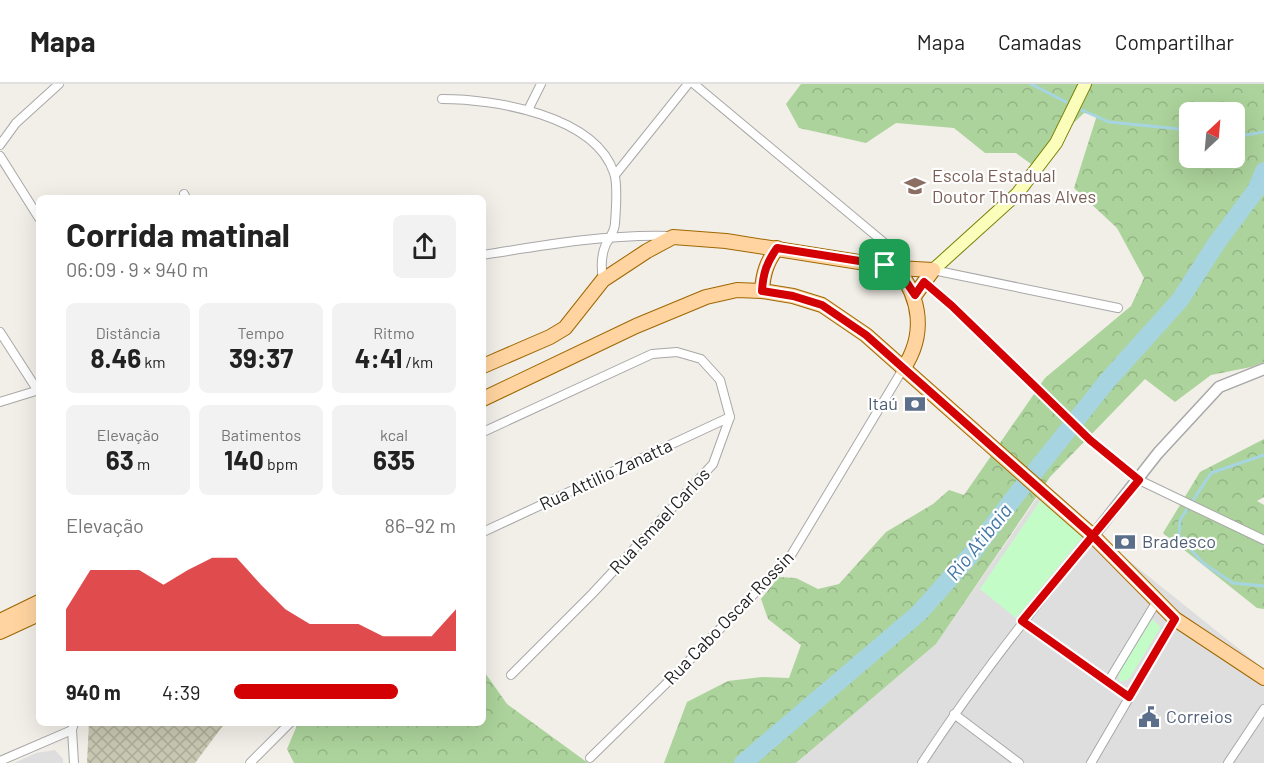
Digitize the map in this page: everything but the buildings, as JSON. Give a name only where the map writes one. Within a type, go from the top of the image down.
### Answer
[{"type":"main road","points":[[903,369],[917,342],[915,295],[933,270],[1017,194],[1056,143],[1085,84]]},
{"type":"main road","points":[[486,365],[550,337],[565,328],[603,280],[673,237],[726,240],[891,266],[933,270]]},
{"type":"main road","points":[[762,291],[767,262],[777,248]]},
{"type":"main road","points":[[891,266],[915,295]]},
{"type":"main road","points":[[486,398],[636,326],[706,297],[736,290],[762,291],[793,296],[822,305],[866,335],[1093,536],[1175,619],[1264,678]]},
{"type":"main road","points":[[0,621],[36,603]]},
{"type":"main road","points":[[0,632],[36,615]]},
{"type":"street","points":[[0,145],[16,123],[59,84]]},
{"type":"street","points":[[528,110],[541,84]]},
{"type":"street","points":[[615,175],[688,84]]},
{"type":"street","points":[[694,84],[893,250],[891,266]]},
{"type":"street","points":[[442,99],[473,99],[528,110],[577,129],[597,144],[608,159],[615,175],[615,226],[602,259],[603,280]]},
{"type":"street","points":[[0,156],[36,213]]},
{"type":"street","points":[[486,255],[550,244],[610,238],[673,237]]},
{"type":"street","points":[[933,270],[1118,308]]},
{"type":"street","points":[[924,282],[952,306],[1090,440],[1139,480],[1264,540]]},
{"type":"street","points":[[0,332],[36,386]]},
{"type":"street","points":[[486,431],[652,354],[677,352],[701,359],[720,380],[730,417]]},
{"type":"street","name":"Rua Cabo Oscar Rossin","points":[[590,758],[790,557],[903,369]]},
{"type":"street","points":[[922,763],[954,714],[1022,621],[1139,480],[1158,453],[1219,387],[1264,369]]},
{"type":"street","points":[[0,402],[36,391]]},
{"type":"street","name":"Rua Attilio Zanatta","points":[[486,531],[730,417]]},
{"type":"street","name":"Rua Ismael Carlos","points":[[511,675],[592,594],[713,464],[730,417]]},
{"type":"street","points":[[1108,681],[1157,601]]},
{"type":"street","points":[[1091,763],[1175,619]]},
{"type":"street","points":[[1022,621],[1129,697]]},
{"type":"street","points":[[1228,763],[1264,709]]},
{"type":"street","points":[[954,714],[1019,763]]},
{"type":"street","points":[[0,761],[73,726],[74,763]]},
{"type":"street","points":[[250,763],[287,726]]},
{"type":"shaded area","points":[[1042,491],[1264,669],[1264,763],[796,763],[936,644]]},
{"type":"shaded area","points":[[89,726],[223,726],[195,763],[87,763]]},
{"type":"shaded area","points":[[55,750],[63,759],[63,763],[14,763],[36,753]]},
{"type":"green space","points":[[801,84],[1264,84],[1264,362],[1211,375],[1175,402],[1145,379],[1050,477],[936,644],[796,763],[664,763],[687,702],[728,681],[762,677],[789,678],[801,645],[768,619],[761,599],[779,577],[796,578],[818,589],[839,584],[886,532],[933,504],[949,490],[964,495],[1045,378],[1131,306],[1144,278],[1117,228],[1074,188],[1097,115],[1084,113],[1031,164],[1016,153],[985,153],[954,128],[896,123],[866,143],[799,128],[786,104]]},
{"type":"green space","points":[[1264,439],[1264,497],[1257,501],[1264,505],[1264,609],[1257,608],[1163,533],[1200,472]]},
{"type":"green space","points":[[1042,498],[1084,535],[1016,618],[980,589]]},
{"type":"green space","points":[[1152,619],[1161,627],[1129,679],[1119,682],[1119,672]]},
{"type":"green space","points":[[486,674],[507,704],[588,763],[294,763],[287,749],[297,726],[486,726]]},
{"type":"waterway","points":[[1031,84],[1066,102]]},
{"type":"waterway","points":[[1082,110],[1109,122],[1179,129]]},
{"type":"waterway","points":[[1245,135],[1264,132]]},
{"type":"waterway","name":"Rio Atibaia","points":[[743,763],[919,613],[969,557],[1108,380],[1180,300],[1216,244],[1256,190],[1264,171]]},
{"type":"waterway","points":[[1264,455],[1211,473],[1180,520],[1179,536],[1203,563],[1233,583],[1264,586]]},
{"type":"place","name":"Escola Estadual Doutor Thomas Alves","points":[[915,186]]},
{"type":"place","name":"Itaú","points":[[915,404]]},
{"type":"place","name":"Bradesco","points":[[1125,542]]},
{"type":"place","name":"Correios","points":[[1149,717]]},
{"type":"route","points":[[885,265],[777,248],[767,262],[762,291],[793,296],[822,305],[866,335],[1093,536],[1175,619],[1129,697],[1022,621],[1093,536],[1115,508],[1139,480],[1090,440],[952,306],[924,282],[915,295],[897,268],[885,265]]}]
